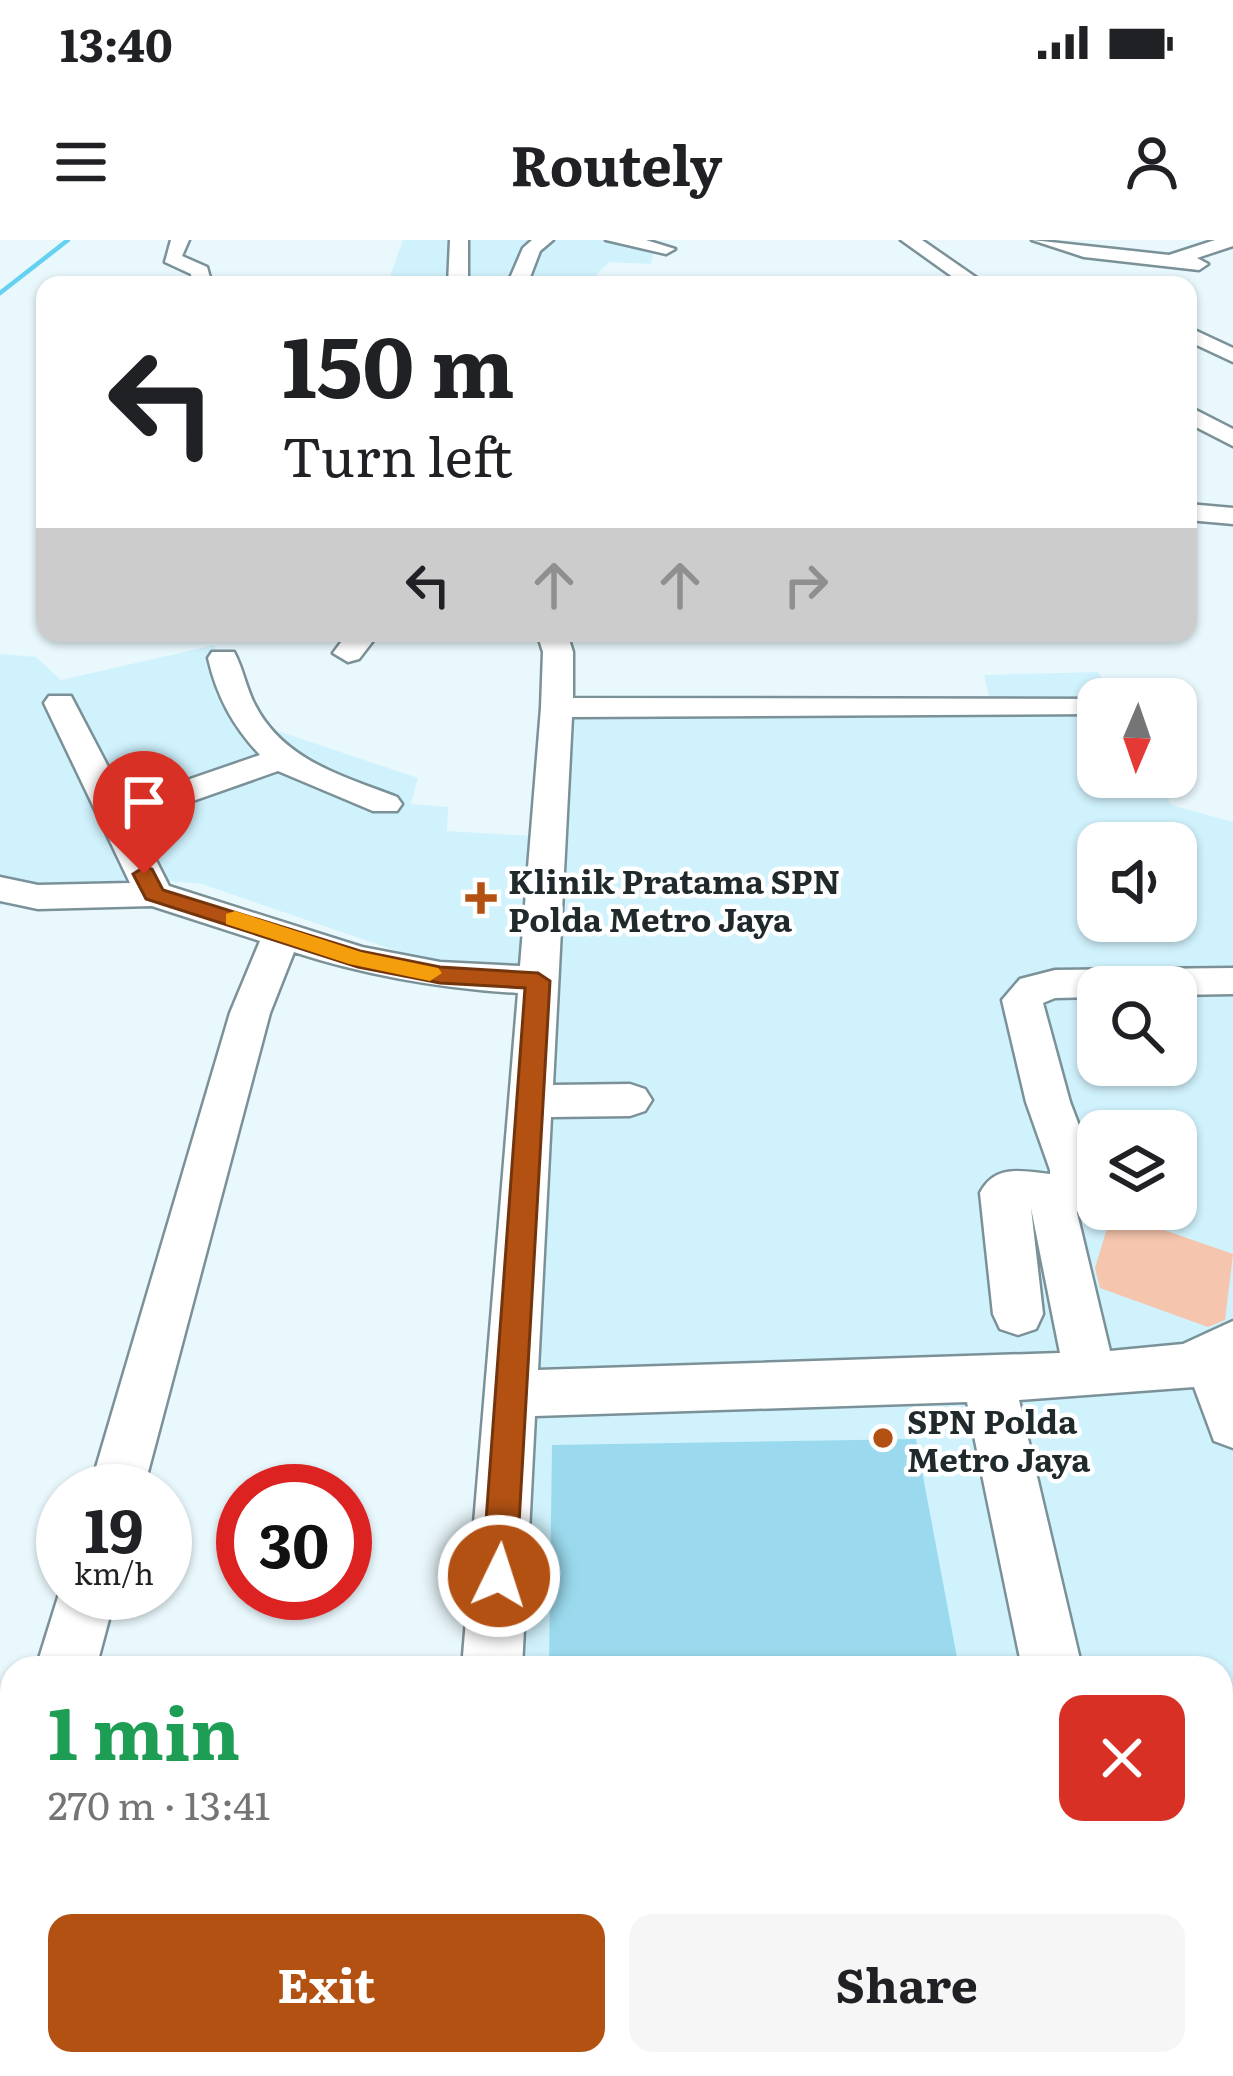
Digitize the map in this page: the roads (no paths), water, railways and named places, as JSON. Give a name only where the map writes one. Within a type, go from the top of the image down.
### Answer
[{"type":"street","points":[[458,276],[459,240]]},
{"type":"street","points":[[615,240],[667,244],[665,272]]},
{"type":"street","points":[[910,240],[964,276]]},
{"type":"street","points":[[1170,260],[1233,240]]},
{"type":"street","points":[[1045,241],[1084,252],[1199,264]]},
{"type":"street","points":[[520,276],[528,247]]},
{"type":"street","points":[[155,267],[179,250],[201,276]]},
{"type":"street","points":[[1197,338],[1233,356]]},
{"type":"street","points":[[1197,410],[1233,439]]},
{"type":"street","points":[[1197,513],[1233,516]]},
{"type":"street","points":[[493,1656],[557,708],[555,642]]},
{"type":"street","points":[[223,658],[231,698],[249,726],[282,759],[304,773],[385,804]]},
{"type":"street","points":[[60,703],[154,894]]},
{"type":"street","points":[[557,708],[1077,705]]},
{"type":"street","points":[[116,816],[282,759]]},
{"type":"street","points":[[0,889],[38,897],[154,894],[398,968],[488,980],[538,981]]},
{"type":"street","points":[[0,912],[82,898]]},
{"type":"street","points":[[124,1464],[250,1013],[282,934]]},
{"type":"street","points":[[1090,1375],[1053,1210],[1073,1170],[1048,1102],[1022,1000],[1034,989],[1055,984],[1233,981]]},
{"type":"street","points":[[531,1101],[630,1100]]},
{"type":"street","points":[[1018,1314],[1004,1192],[1010,1188],[1065,1194]]},
{"type":"street","points":[[513,1394],[1090,1375],[1190,1366],[1222,1351],[1233,1424]]},
{"type":"street","points":[[988,1378],[1049,1656]]},
{"type":"street","points":[[70,1656],[80,1620]]},
{"type":"waterway","points":[[0,293],[68,240]]},
{"type":"place","name":"Klinik Pratama SPN Polda Metro Jaya","points":[[481,898]]},
{"type":"place","name":"SPN Polda Metro Jaya","points":[[883,1438]]}]
